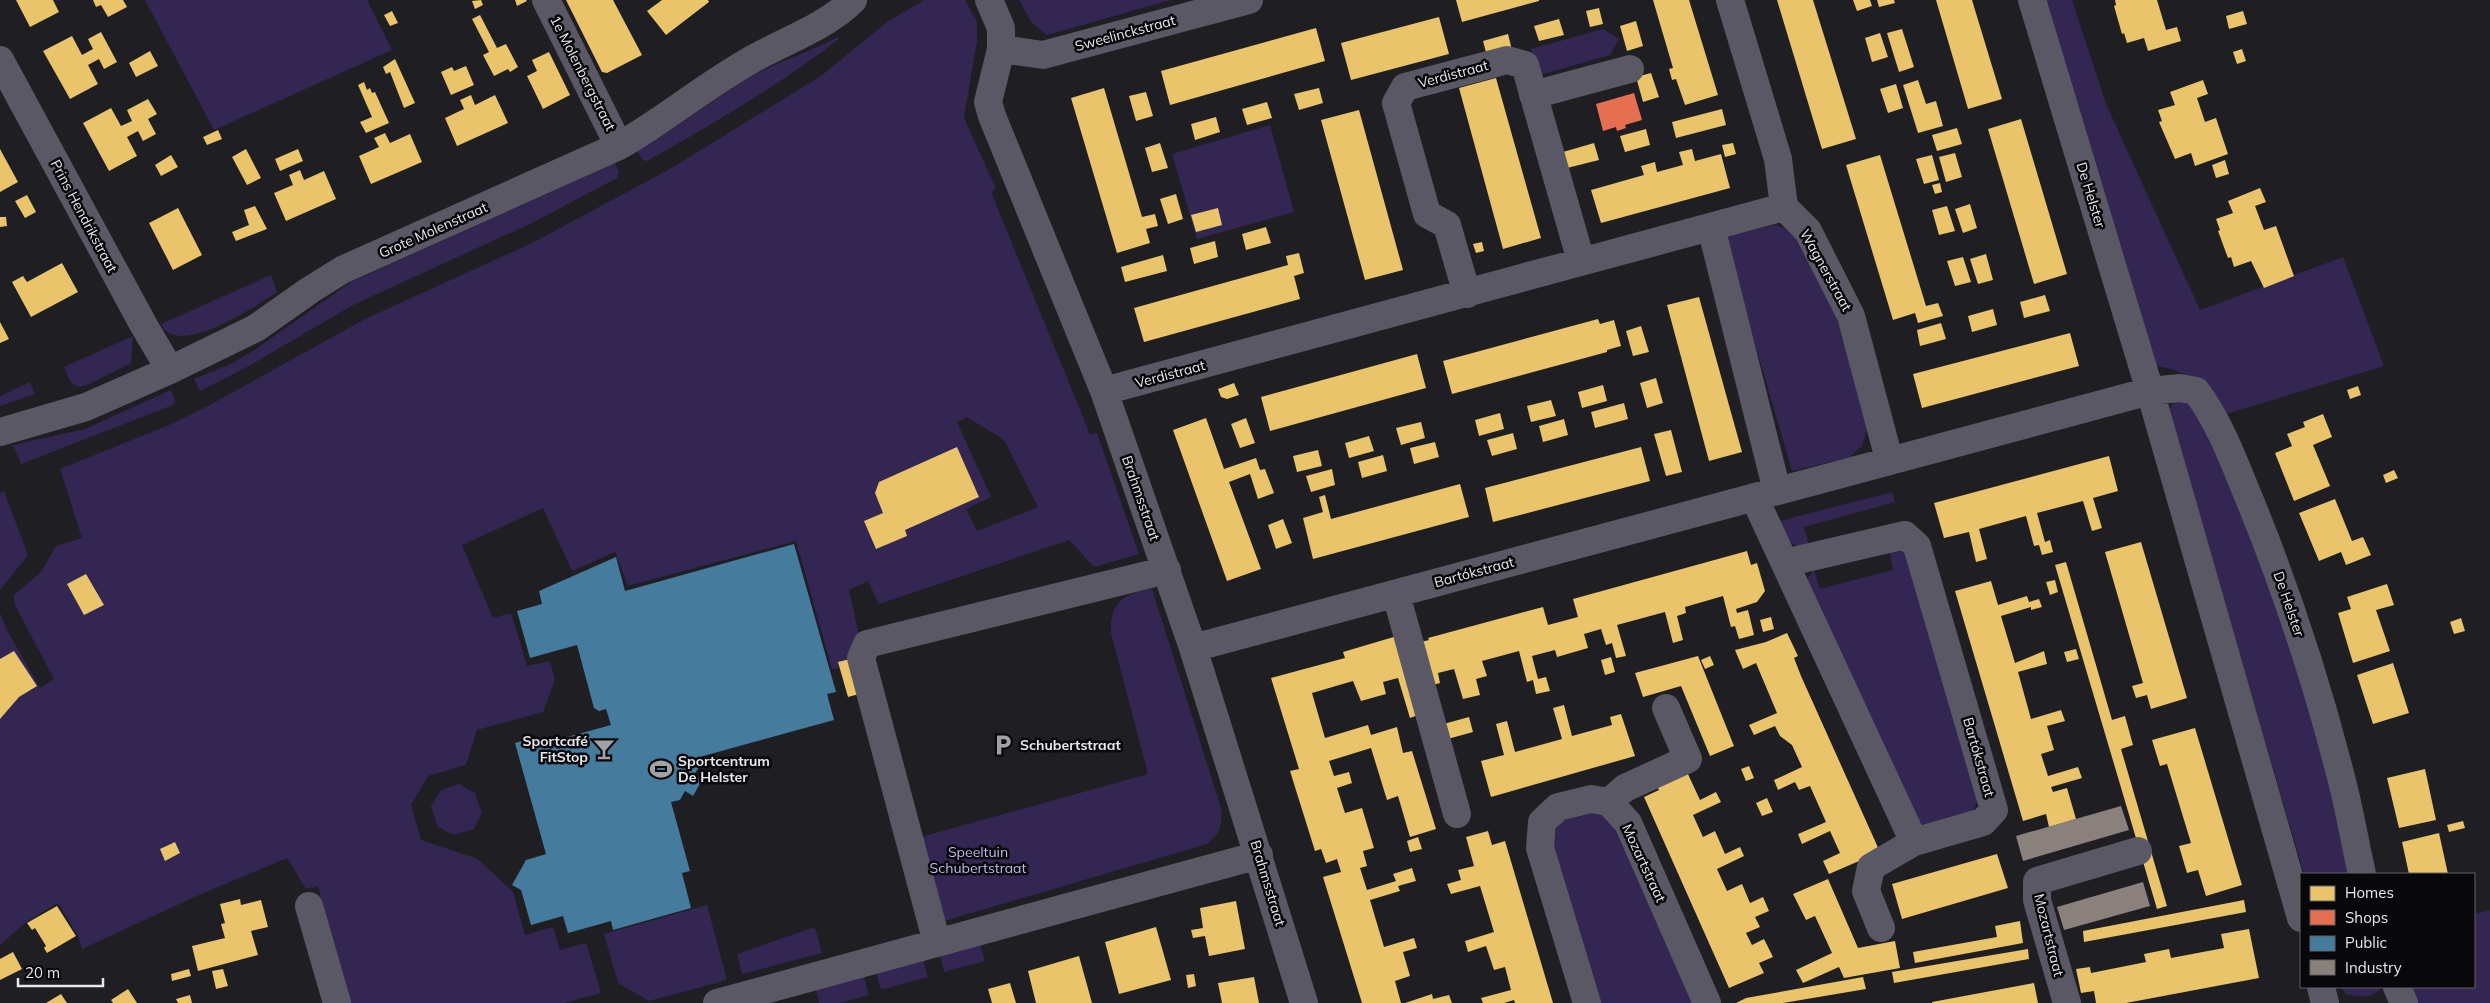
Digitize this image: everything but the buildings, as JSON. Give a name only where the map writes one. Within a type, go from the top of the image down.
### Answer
[{"type":"street","name":"1e Molenbergstraat","points":[[546,0],[619,146]]},
{"type":"street","name":"Grote Molenstraat","points":[[0,432],[86,407],[170,370],[256,328],[342,270],[619,146],[650,128],[749,61],[831,16],[853,0]]},
{"type":"street","name":"Brahmsstraat","points":[[989,0],[1001,28],[1001,49],[988,102],[1104,391],[1167,570],[1259,855],[1304,1003]]},
{"type":"street","name":"Sweelinckstraat","points":[[1001,49],[1043,55],[1249,0]]},
{"type":"street","points":[[1730,0],[1778,159],[1784,208]]},
{"type":"street","name":"De Helster","points":[[2032,0],[2150,391],[2300,915]]},
{"type":"street","name":"Prins Hendrikstraat","points":[[0,60],[143,324],[170,370]]},
{"type":"street","name":"Verdistraat","points":[[1467,294],[1447,225],[1426,214],[1396,103],[1405,87],[1507,60],[1525,65],[1581,261]]},
{"type":"street","points":[[1533,95],[1630,69]]},
{"type":"street","name":"Verdistraat","points":[[1104,391],[1467,294],[1581,261],[1784,208]]},
{"type":"street","name":"Wagnerstraat","points":[[1784,208],[1808,231],[1851,316],[1889,460]]},
{"type":"street","points":[[1711,228],[1766,493],[1785,563],[1914,842],[1871,867],[1866,891],[1881,928]]},
{"type":"street","name":"De Helster","points":[[2150,391],[2180,388],[2196,391],[2216,421],[2273,558],[2303,643],[2342,782],[2362,873]]},
{"type":"street","name":"Bartókstraat","points":[[1193,648],[2150,391]]},
{"type":"street","name":"Bartókstraat","points":[[1785,563],[1906,535],[1918,546],[1994,810],[1983,822],[1914,842]]},
{"type":"street","points":[[937,943],[861,658],[867,644],[1167,570]]},
{"type":"street","points":[[1396,594],[1457,814]]},
{"type":"street","points":[[1587,1003],[1540,848],[1542,822],[1558,807],[1591,799],[1609,802],[1625,788],[1688,759],[1666,708]]},
{"type":"street","name":"Mozartstraat","points":[[1609,802],[1628,823],[1707,1003]]},
{"type":"street","name":"Mozartstraat","points":[[2067,1003],[2037,900],[2037,881],[2138,852]]},
{"type":"street","points":[[717,1003],[1259,855]]},
{"type":"street","points":[[309,906],[337,1003]]},
{"type":"street","points":[[2321,988],[2325,1003]]},
{"type":"street","points":[[2397,988],[2403,1003]]},
{"type":"green space","points":[[145,0],[367,0],[392,50],[214,130]]},
{"type":"green space","points":[[924,0],[965,0],[977,22],[977,41],[964,118],[996,189],[991,192],[1090,434],[1097,433],[1139,554],[1094,567],[1069,540],[879,604],[868,581],[849,590],[860,639],[854,666],[832,669],[796,541],[628,586],[615,552],[572,571],[543,508],[462,545],[493,618],[511,613],[527,666],[550,661],[555,680],[543,712],[477,730],[466,765],[428,776],[411,805],[421,840],[478,859],[513,892],[525,935],[553,927],[560,950],[586,943],[601,993],[564,1003],[349,1003],[318,886],[306,889],[287,858],[192,898],[82,949],[78,936],[58,903],[26,922],[0,945],[0,613],[7,630],[40,688],[54,679],[15,605],[14,595],[41,572],[56,546],[82,538],[60,469],[169,425],[208,406],[365,319],[532,243],[670,169],[821,76],[887,22]],"holes":[[[967,417],[1004,440],[1038,507],[977,531],[966,509],[991,497],[957,422]]]},
{"type":"green space","points":[[1019,0],[1171,0],[1047,35],[1032,23]]},
{"type":"green space","points":[[2046,0],[2072,0],[2106,104],[2200,310],[2343,257],[2384,366],[2223,415],[2202,389],[2189,377],[2180,372],[2157,366]]},
{"type":"green space","points":[[1603,29],[1619,39],[1610,55],[1539,75],[1531,49]]},
{"type":"green space","points":[[838,37],[839,39],[816,56],[769,88],[672,147],[647,161],[643,160],[637,151],[747,79]]},
{"type":"green space","points":[[1270,125],[1294,212],[1197,239],[1172,154]]},
{"type":"green space","points":[[615,163],[619,172],[617,178],[534,222],[353,305],[247,367],[200,391],[194,379],[231,364],[253,351],[351,282]]},
{"type":"green space","points":[[1775,225],[1792,231],[1807,248],[1831,302],[1850,355],[1868,426],[1862,446],[1850,457],[1792,471],[1724,237]]},
{"type":"green space","points":[[271,275],[277,292],[253,308],[218,326],[200,333],[183,336],[170,333],[161,324]]},
{"type":"green space","points":[[133,336],[131,363],[85,386],[77,386],[71,382],[64,367]]},
{"type":"green space","points":[[30,382],[35,394],[0,406],[0,396]]},
{"type":"green space","points":[[171,390],[175,400],[173,405],[21,464],[13,445],[85,429]]},
{"type":"green space","points":[[2182,399],[2192,401],[2202,417],[2289,626],[2356,873],[2304,873],[2169,411],[2173,403]]},
{"type":"green space","points":[[4,491],[28,555],[0,590],[0,493]]},
{"type":"green space","points":[[1892,492],[1895,502],[1804,527],[1809,546],[1803,547],[1793,544],[1787,537],[1780,521]]},
{"type":"green space","points":[[1899,549],[1909,557],[1978,799],[1973,811],[1936,828],[1916,824],[1807,579],[1814,570],[1820,589],[1893,570],[1889,550]]},
{"type":"green space","name":"Speeltuin Schubertstraat","points":[[1152,589],[1222,811],[1217,833],[1207,844],[944,921],[921,837],[1148,774],[1111,633],[1111,622],[1116,607],[1121,601],[1134,593]]},
{"type":"green space","points":[[459,784],[475,793],[482,813],[474,829],[454,835],[438,827],[431,806],[441,790]]},
{"type":"green space","points":[[1597,810],[1611,816],[1698,1003],[1598,1003],[1553,854],[1556,832],[1563,821],[1576,815]]},
{"type":"green space","points":[[707,905],[727,980],[649,1001],[618,983],[604,934]]},
{"type":"green space","points":[[2490,910],[2490,1003],[2417,1003],[2409,988],[2475,988],[2475,914]]},
{"type":"green space","points":[[815,927],[822,953],[742,974],[737,954]]},
{"type":"green space","points":[[979,940],[985,961],[944,972],[939,950]]},
{"type":"green space","points":[[922,956],[928,977],[881,990],[875,969]]},
{"type":"green space","points":[[863,973],[869,995],[839,1003],[819,1003],[815,987]]},
{"type":"green space","points":[[2342,988],[2381,988],[2369,996],[2346,994]]},
{"type":"place","name":"Schubertstraat","points":[[1003,745]]},
{"type":"place","name":"Sportcafé FitStop","points":[[604,749]]},
{"type":"place","name":"Sportcentrum De Helster","points":[[661,769]]}]
